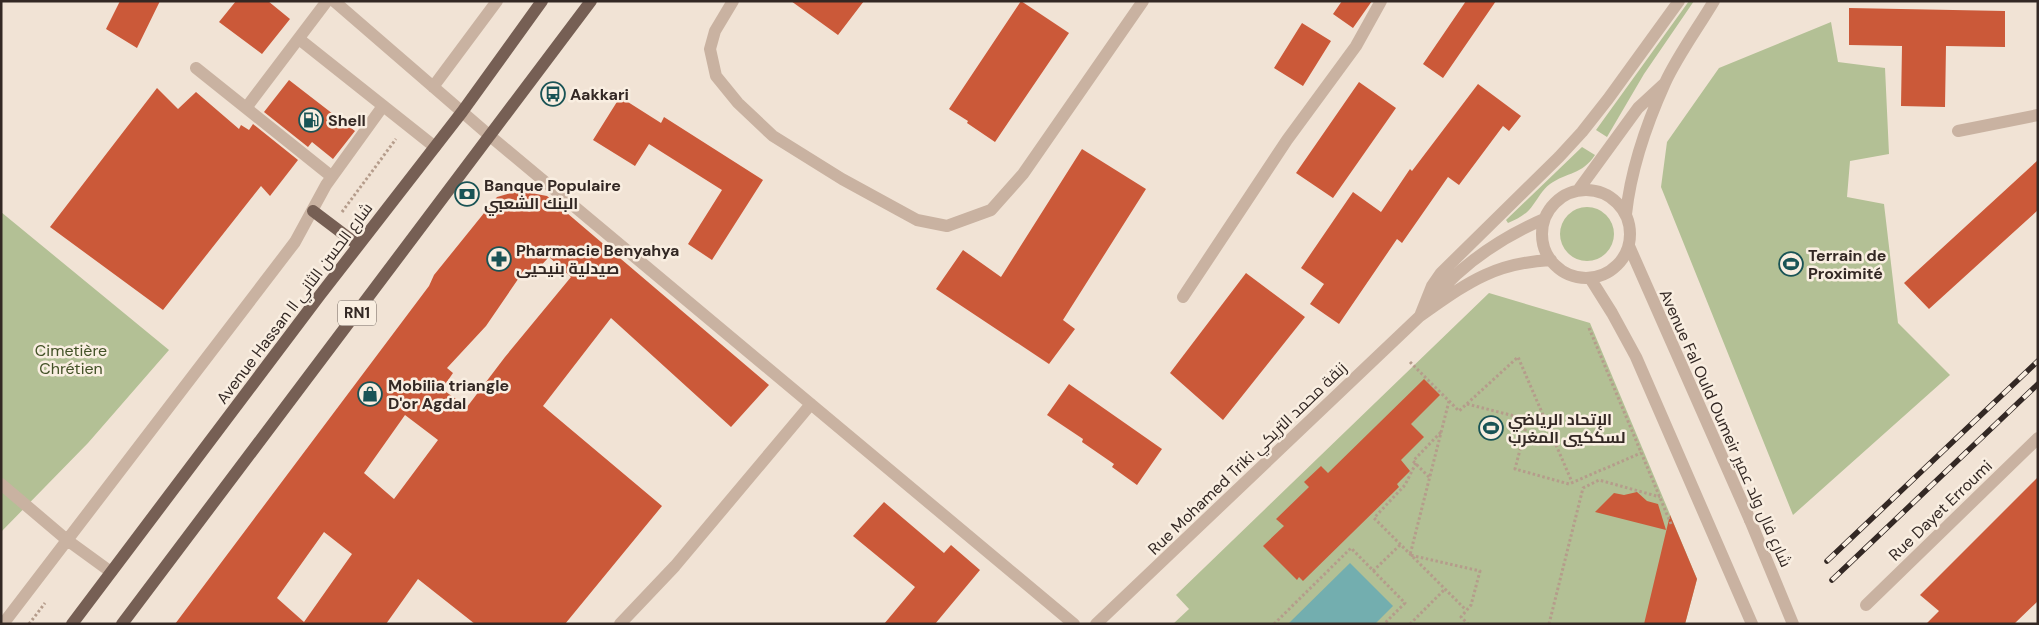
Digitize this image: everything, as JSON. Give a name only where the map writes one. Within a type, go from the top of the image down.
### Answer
[{"type":"main road","name":"Avenue Hassan II شارع الحسن الثاني","points":[[72,624],[358,245],[462,112],[542,1]]},
{"type":"main road","name":"RN1","points":[[122,624],[591,1]]},
{"type":"main road","points":[[313,211],[358,245]]},
{"type":"street","points":[[246,108],[327,1]]},
{"type":"street","points":[[334,1],[490,136],[1074,624]]},
{"type":"street","points":[[433,87],[497,1]]},
{"type":"street","points":[[733,1],[715,31],[710,49],[716,76],[738,103],[773,136],[842,179],[917,220],[947,226],[991,210],[1023,174],[1143,1]]},
{"type":"street","points":[[1183,297],[1287,140],[1356,46],[1381,1]]},
{"type":"street","points":[[1420,316],[1432,286],[1441,273],[1582,132],[1679,1]]},
{"type":"street","points":[[1626,214],[1636,160],[1666,82],[1714,1]]},
{"type":"street","points":[[299,39],[435,147]]},
{"type":"street","points":[[196,68],[332,176]]},
{"type":"street","points":[[1579,189],[1638,108],[1666,82]]},
{"type":"street","points":[[3,624],[295,242],[332,176],[383,106]]},
{"type":"street","points":[[1958,131],[2038,115]]},
{"type":"street","points":[[1626,214],[1612,198],[1602,192],[1579,189],[1562,196],[1548,210],[1542,230],[1543,242],[1550,260],[1557,267],[1572,276],[1590,278],[1601,276],[1618,264],[1630,246]]},
{"type":"street","name":"Avenue Fal Ould Oumeir شارع فال ولد عمير","points":[[1626,214],[1630,224],[1630,246],[1750,520],[1793,624]]},
{"type":"street","name":"Rue Mohamed Triki زنقة محمد التريكي","points":[[1096,624],[1420,316],[1434,298],[1466,266],[1503,239],[1544,219]]},
{"type":"street","name":"Rue Mohamed Triki زنقة محمد التريكي","points":[[1420,316],[1471,281],[1485,274],[1517,263],[1550,260]]},
{"type":"street","points":[[1590,278],[1636,357],[1752,624]]},
{"type":"street","points":[[620,624],[675,566],[811,404]]},
{"type":"street","name":"Rue Dayet Erroumi","points":[[1866,605],[2038,438]]},
{"type":"street","points":[[1,484],[67,540],[111,572]]},
{"type":"path","points":[[1589,328],[1671,524]]},
{"type":"path","points":[[1410,362],[1459,411],[1518,357],[1572,482]]},
{"type":"path","points":[[1410,555],[1449,401]]},
{"type":"path","points":[[1467,404],[1547,424]]},
{"type":"path","points":[[1528,419],[1515,469],[1569,484],[1641,453]]},
{"type":"path","points":[[1430,478],[1413,461],[1441,432]]},
{"type":"path","points":[[1416,463],[1405,485],[1374,518],[1466,610]]},
{"type":"path","points":[[1550,624],[1583,488],[1599,480],[1660,496]]},
{"type":"path","points":[[1374,571],[1400,545]]},
{"type":"path","points":[[1274,624],[1351,548],[1405,603],[1384,624]]},
{"type":"path","points":[[1410,555],[1480,571],[1471,605],[1461,617],[1468,624]]},
{"type":"path","points":[[1410,624],[1445,589]]},
{"type":"green space","points":[[1689,1],[1694,1],[1644,74],[1607,137],[1596,130]]},
{"type":"green space","name":"Terrain de Proximité","points":[[1831,22],[1838,62],[1885,68],[1889,154],[1850,161],[1847,197],[1884,204],[1898,323],[1950,375],[1793,515],[1661,187],[1667,142],[1719,68]]},
{"type":"green space","points":[[1582,147],[1595,155],[1590,161],[1580,170],[1550,184],[1528,211],[1508,223],[1506,220]]},
{"type":"green space","points":[[1587,207],[1597,209],[1606,215],[1612,224],[1614,234],[1612,244],[1606,253],[1597,259],[1587,261],[1577,259],[1568,253],[1562,244],[1560,234],[1562,224],[1568,215],[1577,209]]},
{"type":"green space","name":"Cimetière Chrétien","points":[[1,212],[169,350],[88,443],[1,532]]},
{"type":"green space","name":"الإتحاد الرياضي لسككيي المغرب","points":[[1489,293],[1590,323],[1697,579],[1685,624],[1173,624],[1189,609],[1176,595]]},
{"type":"water","points":[[1350,563],[1393,606],[1375,624],[1288,624]]},
{"type":"building","points":[[120,1],[160,1],[137,48],[106,29]]},
{"type":"building","points":[[236,1],[268,1],[290,19],[262,54],[219,22]]},
{"type":"building","points":[[791,1],[864,1],[838,35]]},
{"type":"building","points":[[1021,1],[1069,33],[995,142],[949,109]]},
{"type":"building","points":[[1342,1],[1372,1],[1353,28],[1333,14]]},
{"type":"building","points":[[1466,1],[1496,1],[1443,78],[1423,64]]},
{"type":"building","points":[[1849,8],[2005,11],[2005,47],[1946,46],[1945,107],[1901,106],[1902,46],[1849,45]]},
{"type":"building","points":[[1302,23],[1331,41],[1303,86],[1274,68]]},
{"type":"building","name":"Shell","points":[[289,80],[355,131],[333,159],[312,142],[308,147],[264,112]]},
{"type":"building","points":[[1359,82],[1396,108],[1333,198],[1296,173]]},
{"type":"building","points":[[1478,84],[1521,116],[1509,131],[1503,126],[1459,185],[1448,177],[1402,243],[1397,239],[1339,324],[1310,304],[1324,284],[1301,268],[1353,192],[1381,212],[1410,169],[1412,171]]},
{"type":"building","points":[[157,88],[178,109],[196,92],[239,129],[241,125],[249,130],[253,124],[298,160],[270,196],[261,186],[163,310],[50,227]]},
{"type":"building","points":[[620,97],[661,123],[664,117],[763,180],[712,260],[688,244],[722,190],[649,144],[635,166],[593,140]]},
{"type":"building","points":[[1082,149],[1146,189],[1063,320],[1075,329],[1049,364],[936,289],[963,250],[1001,277]]},
{"type":"building","points":[[2038,160],[2038,210],[1929,309],[1904,283]]},
{"type":"building","points":[[514,192],[547,196],[769,385],[731,427],[611,318],[543,406],[662,506],[565,624],[475,624],[418,579],[386,624],[175,624],[429,286],[434,275],[497,197]],"holes":[[[549,257],[571,277],[505,357],[467,407],[442,389],[453,373],[447,368],[486,326],[525,269],[533,274]],[[405,415],[438,440],[394,499],[364,473]],[[324,532],[352,554],[304,622],[277,598]]]},
{"type":"building","points":[[1246,273],[1305,317],[1223,420],[1170,373]]},
{"type":"building","points":[[1424,379],[1440,395],[1411,424],[1424,437],[1401,460],[1410,471],[1397,484],[1399,487],[1303,581],[1299,577],[1297,580],[1263,546],[1284,526],[1276,519],[1309,487],[1304,482],[1321,466],[1328,473]]},
{"type":"building","points":[[1069,384],[1162,449],[1137,485],[1112,467],[1114,464],[1082,442],[1083,439],[1047,415]]},
{"type":"building","points":[[2038,477],[2038,601],[2014,624],[1926,624],[1939,611],[1920,595]]},
{"type":"building","points":[[1637,492],[1647,501],[1658,504],[1666,530],[1595,512],[1614,493],[1624,495]]},
{"type":"building","points":[[884,502],[944,553],[951,545],[980,570],[935,624],[884,624],[915,587],[853,536]]},
{"type":"building","points":[[1670,515],[1697,579],[1685,624],[1644,624]]},
{"type":"railway","points":[[1827,561],[2038,361]]},
{"type":"railway","points":[[1832,580],[2038,384]]},
{"type":"place","name":"Aakkari","points":[[553,94]]},
{"type":"place","name":"Shell","points":[[311,120]]},
{"type":"place","name":"Banque Populaire البنك الشعبي","points":[[467,194]]},
{"type":"place","name":"Pharmacie Benyahya صيدلية بنيحيى","points":[[499,259]]},
{"type":"place","name":"Terrain de Proximité","points":[[1791,264]]},
{"type":"place","name":"Mobilia triangle D'or Agdal","points":[[370,394]]},
{"type":"place","name":"الإتحاد الرياضي لسككيي المغرب","points":[[1491,428]]}]
